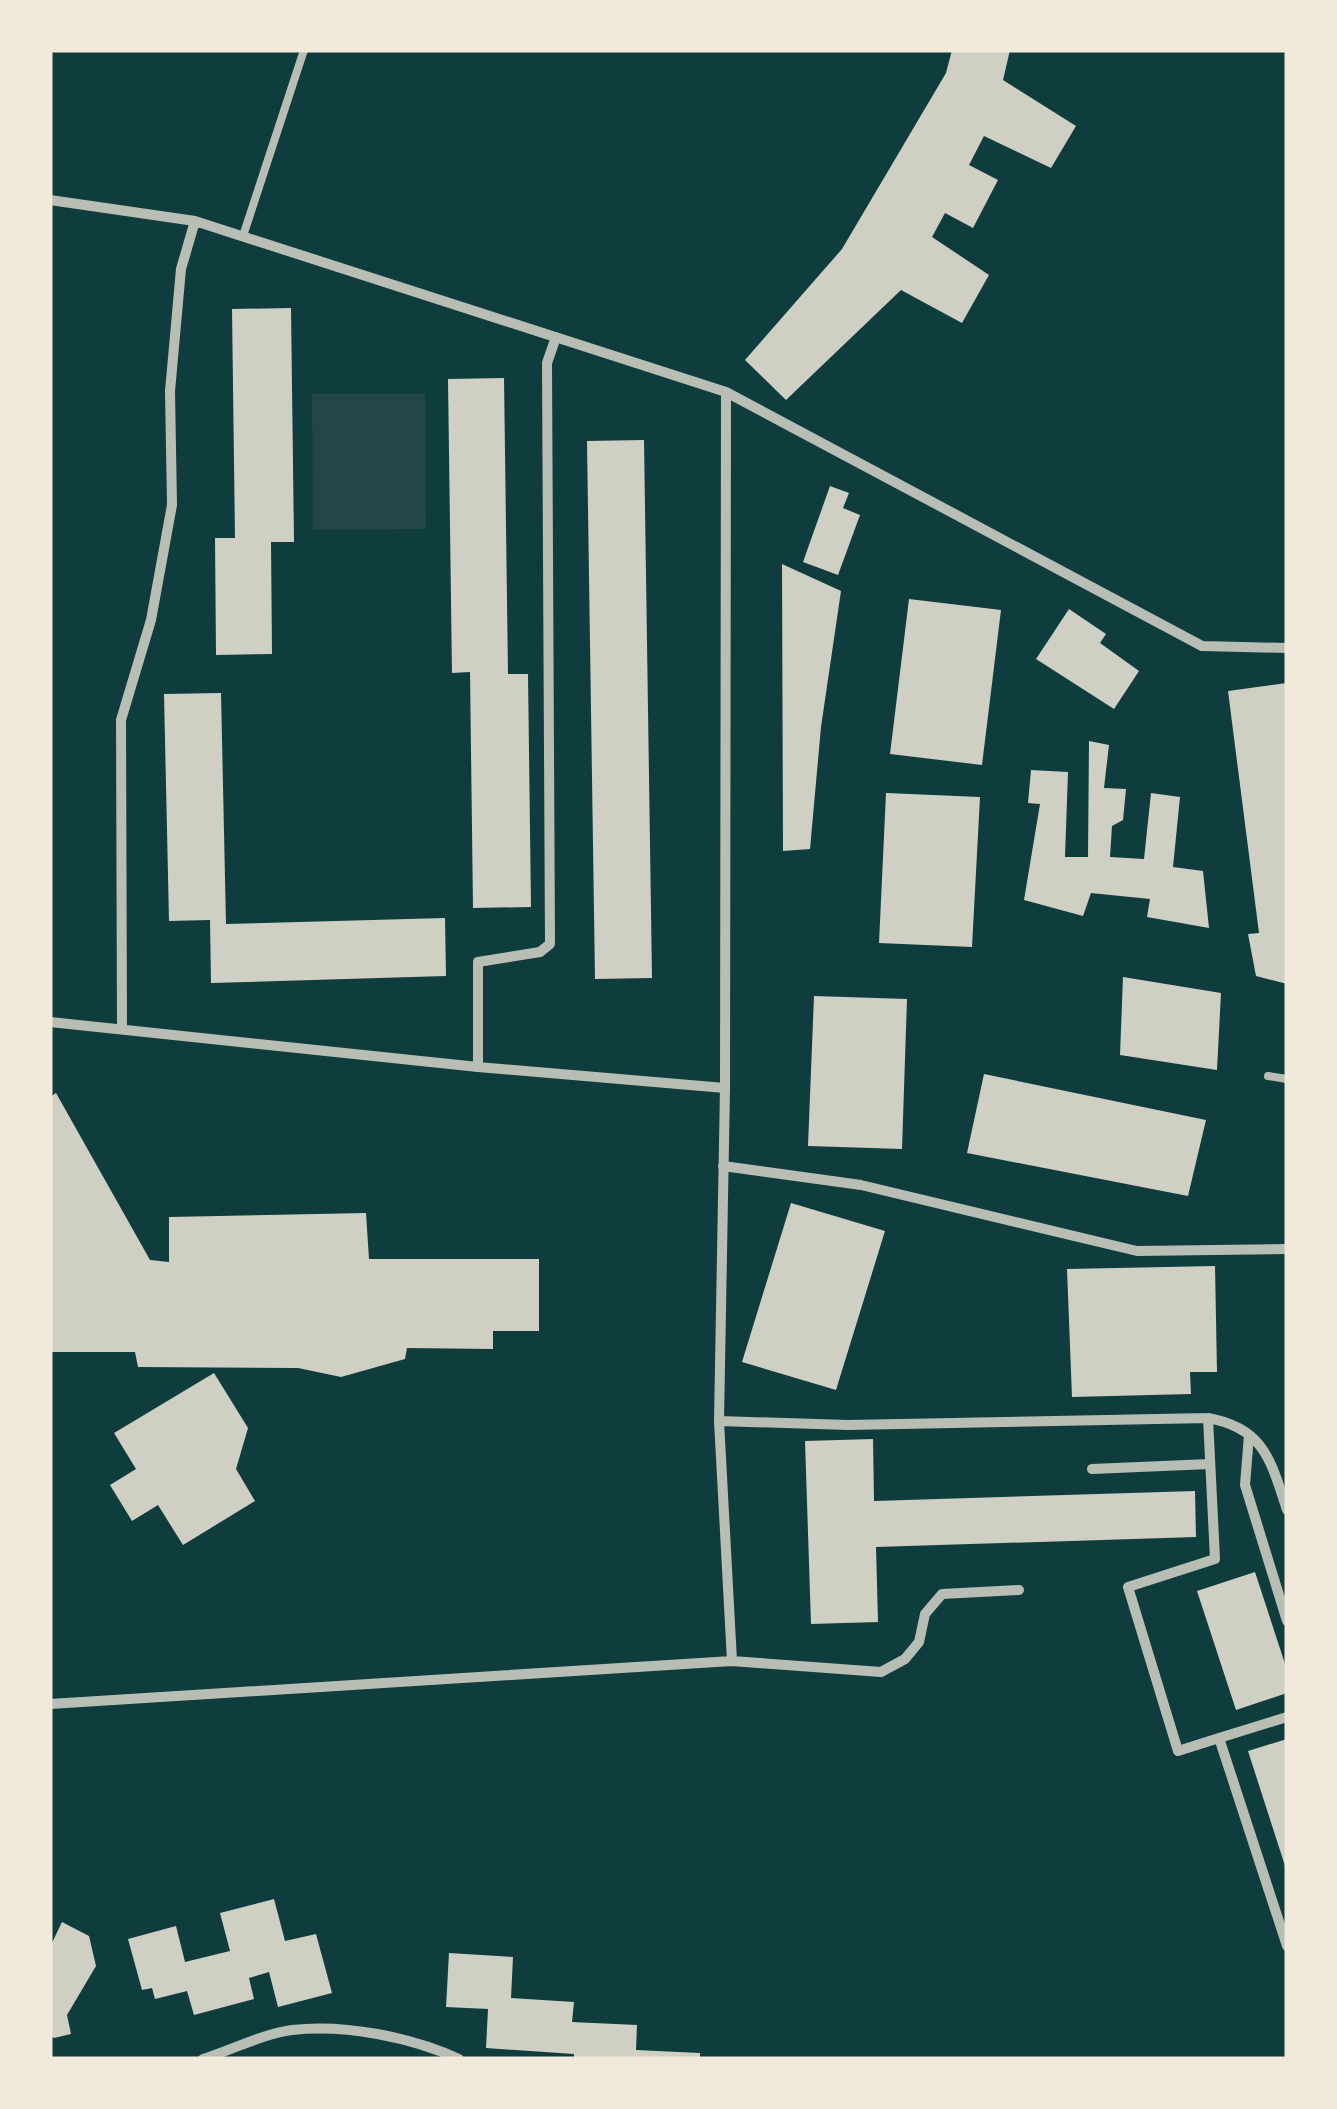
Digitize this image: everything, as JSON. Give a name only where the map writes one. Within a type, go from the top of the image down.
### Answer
[{"type":"street","points":[[50,200],[195,221],[726,392],[1202,646],[1287,648]]},
{"type":"street","points":[[122,1028],[122,720],[151,620],[172,506],[170,391],[181,269],[195,221]]},
{"type":"street","points":[[478,1067],[478,962],[540,952],[550,944],[547,363],[556,337]]},
{"type":"street","points":[[726,392],[726,1088],[718,1420],[732,1660]]},
{"type":"street","points":[[50,1022],[478,1067],[726,1088]]},
{"type":"street","points":[[722,1166],[861,1185],[1137,1251],[1287,1249]]},
{"type":"street","points":[[718,1420],[848,1425],[1208,1418],[1232,1422],[1269,1456],[1287,1510]]},
{"type":"street","points":[[1208,1418],[1215,1560],[1128,1587],[1178,1750],[1287,1717]]},
{"type":"street","points":[[1248,1435],[1244,1485],[1287,1621]]},
{"type":"street","points":[[1092,1469],[1210,1464]]},
{"type":"street","points":[[50,1704],[732,1660],[882,1672],[905,1659],[920,1642],[926,1614],[942,1594],[1019,1590]]},
{"type":"street","points":[[1219,1738],[1287,1946]]},
{"type":"street","points":[[203,2059],[290,2030],[350,2031],[438,2050],[459,2059]]},
{"type":"lane","points":[[243,236],[304,50]]},
{"type":"lane","points":[[1268,1076],[1287,1078]]},
{"type":"shaded area","points":[[312,394],[425,394],[426,529],[313,530]]},
{"type":"building","points":[[952,50],[1010,50],[1003,80],[1076,126],[1051,168],[984,136],[969,165],[998,180],[973,228],[945,213],[932,237],[989,275],[962,323],[901,290],[786,400],[745,360],[842,249],[946,73]]},
{"type":"building","points":[[291,308],[294,542],[271,542],[272,654],[216,655],[215,538],[235,538],[232,309]]},
{"type":"building","points":[[504,378],[508,674],[528,674],[531,907],[473,908],[470,672],[452,673],[448,379]]},
{"type":"building","points":[[644,440],[652,978],[595,979],[587,441]]},
{"type":"building","points":[[830,486],[849,493],[843,508],[860,515],[838,575],[803,562]]},
{"type":"building","points":[[782,564],[841,591],[821,727],[810,849],[783,851]]},
{"type":"building","points":[[909,599],[1001,610],[982,765],[890,754]]},
{"type":"building","points":[[1069,609],[1106,634],[1100,643],[1139,671],[1114,709],[1036,659]]},
{"type":"building","points":[[1287,683],[1287,984],[1256,976],[1248,934],[1259,933],[1228,691]]},
{"type":"building","points":[[221,693],[226,924],[445,918],[446,976],[211,983],[210,920],[169,921],[164,694]]},
{"type":"building","points":[[1089,741],[1109,745],[1104,788],[1126,789],[1123,820],[1112,826],[1110,857],[1144,859],[1151,793],[1180,797],[1173,867],[1203,871],[1209,928],[1147,917],[1150,899],[1091,893],[1083,916],[1024,900],[1040,804],[1028,803],[1031,770],[1068,772],[1065,857],[1088,857]]},
{"type":"building","points":[[886,793],[980,797],[972,947],[879,943]]},
{"type":"building","points":[[1123,977],[1221,993],[1217,1070],[1120,1055]]},
{"type":"building","points":[[814,996],[907,999],[902,1149],[808,1146]]},
{"type":"building","points":[[984,1074],[1206,1120],[1188,1196],[967,1153]]},
{"type":"building","points":[[56,1093],[150,1260],[169,1262],[169,1217],[366,1213],[369,1259],[539,1259],[539,1331],[493,1331],[493,1349],[407,1348],[405,1359],[341,1377],[298,1368],[138,1367],[135,1352],[50,1352],[50,1097]]},
{"type":"building","points":[[791,1203],[885,1231],[836,1390],[742,1362]]},
{"type":"building","points":[[1215,1266],[1217,1372],[1190,1372],[1191,1394],[1072,1397],[1067,1269]]},
{"type":"building","points":[[214,1373],[248,1428],[236,1469],[255,1501],[183,1545],[158,1505],[132,1521],[110,1485],[136,1469],[114,1433]]},
{"type":"building","points":[[873,1439],[874,1501],[1195,1491],[1196,1537],[876,1547],[878,1622],[811,1624],[805,1441]]},
{"type":"building","points":[[1255,1572],[1287,1670],[1287,1693],[1236,1710],[1197,1591]]},
{"type":"building","points":[[1287,1739],[1287,1869],[1286,1869],[1248,1751]]},
{"type":"building","points":[[274,1899],[285,1941],[316,1934],[332,1993],[278,2007],[269,1972],[249,1978],[254,1999],[194,2015],[187,1991],[155,1999],[152,1988],[142,1990],[128,1939],[176,1926],[185,1962],[230,1951],[220,1913]]},
{"type":"building","points":[[62,1922],[89,1936],[96,1966],[67,2015],[71,2034],[54,2038],[50,2036],[50,1947]]},
{"type":"building","points":[[449,1953],[513,1957],[511,1998],[574,2002],[572,2022],[637,2025],[636,2050],[700,2053],[700,2059],[574,2059],[574,2054],[486,2048],[488,2009],[446,2007]]}]
